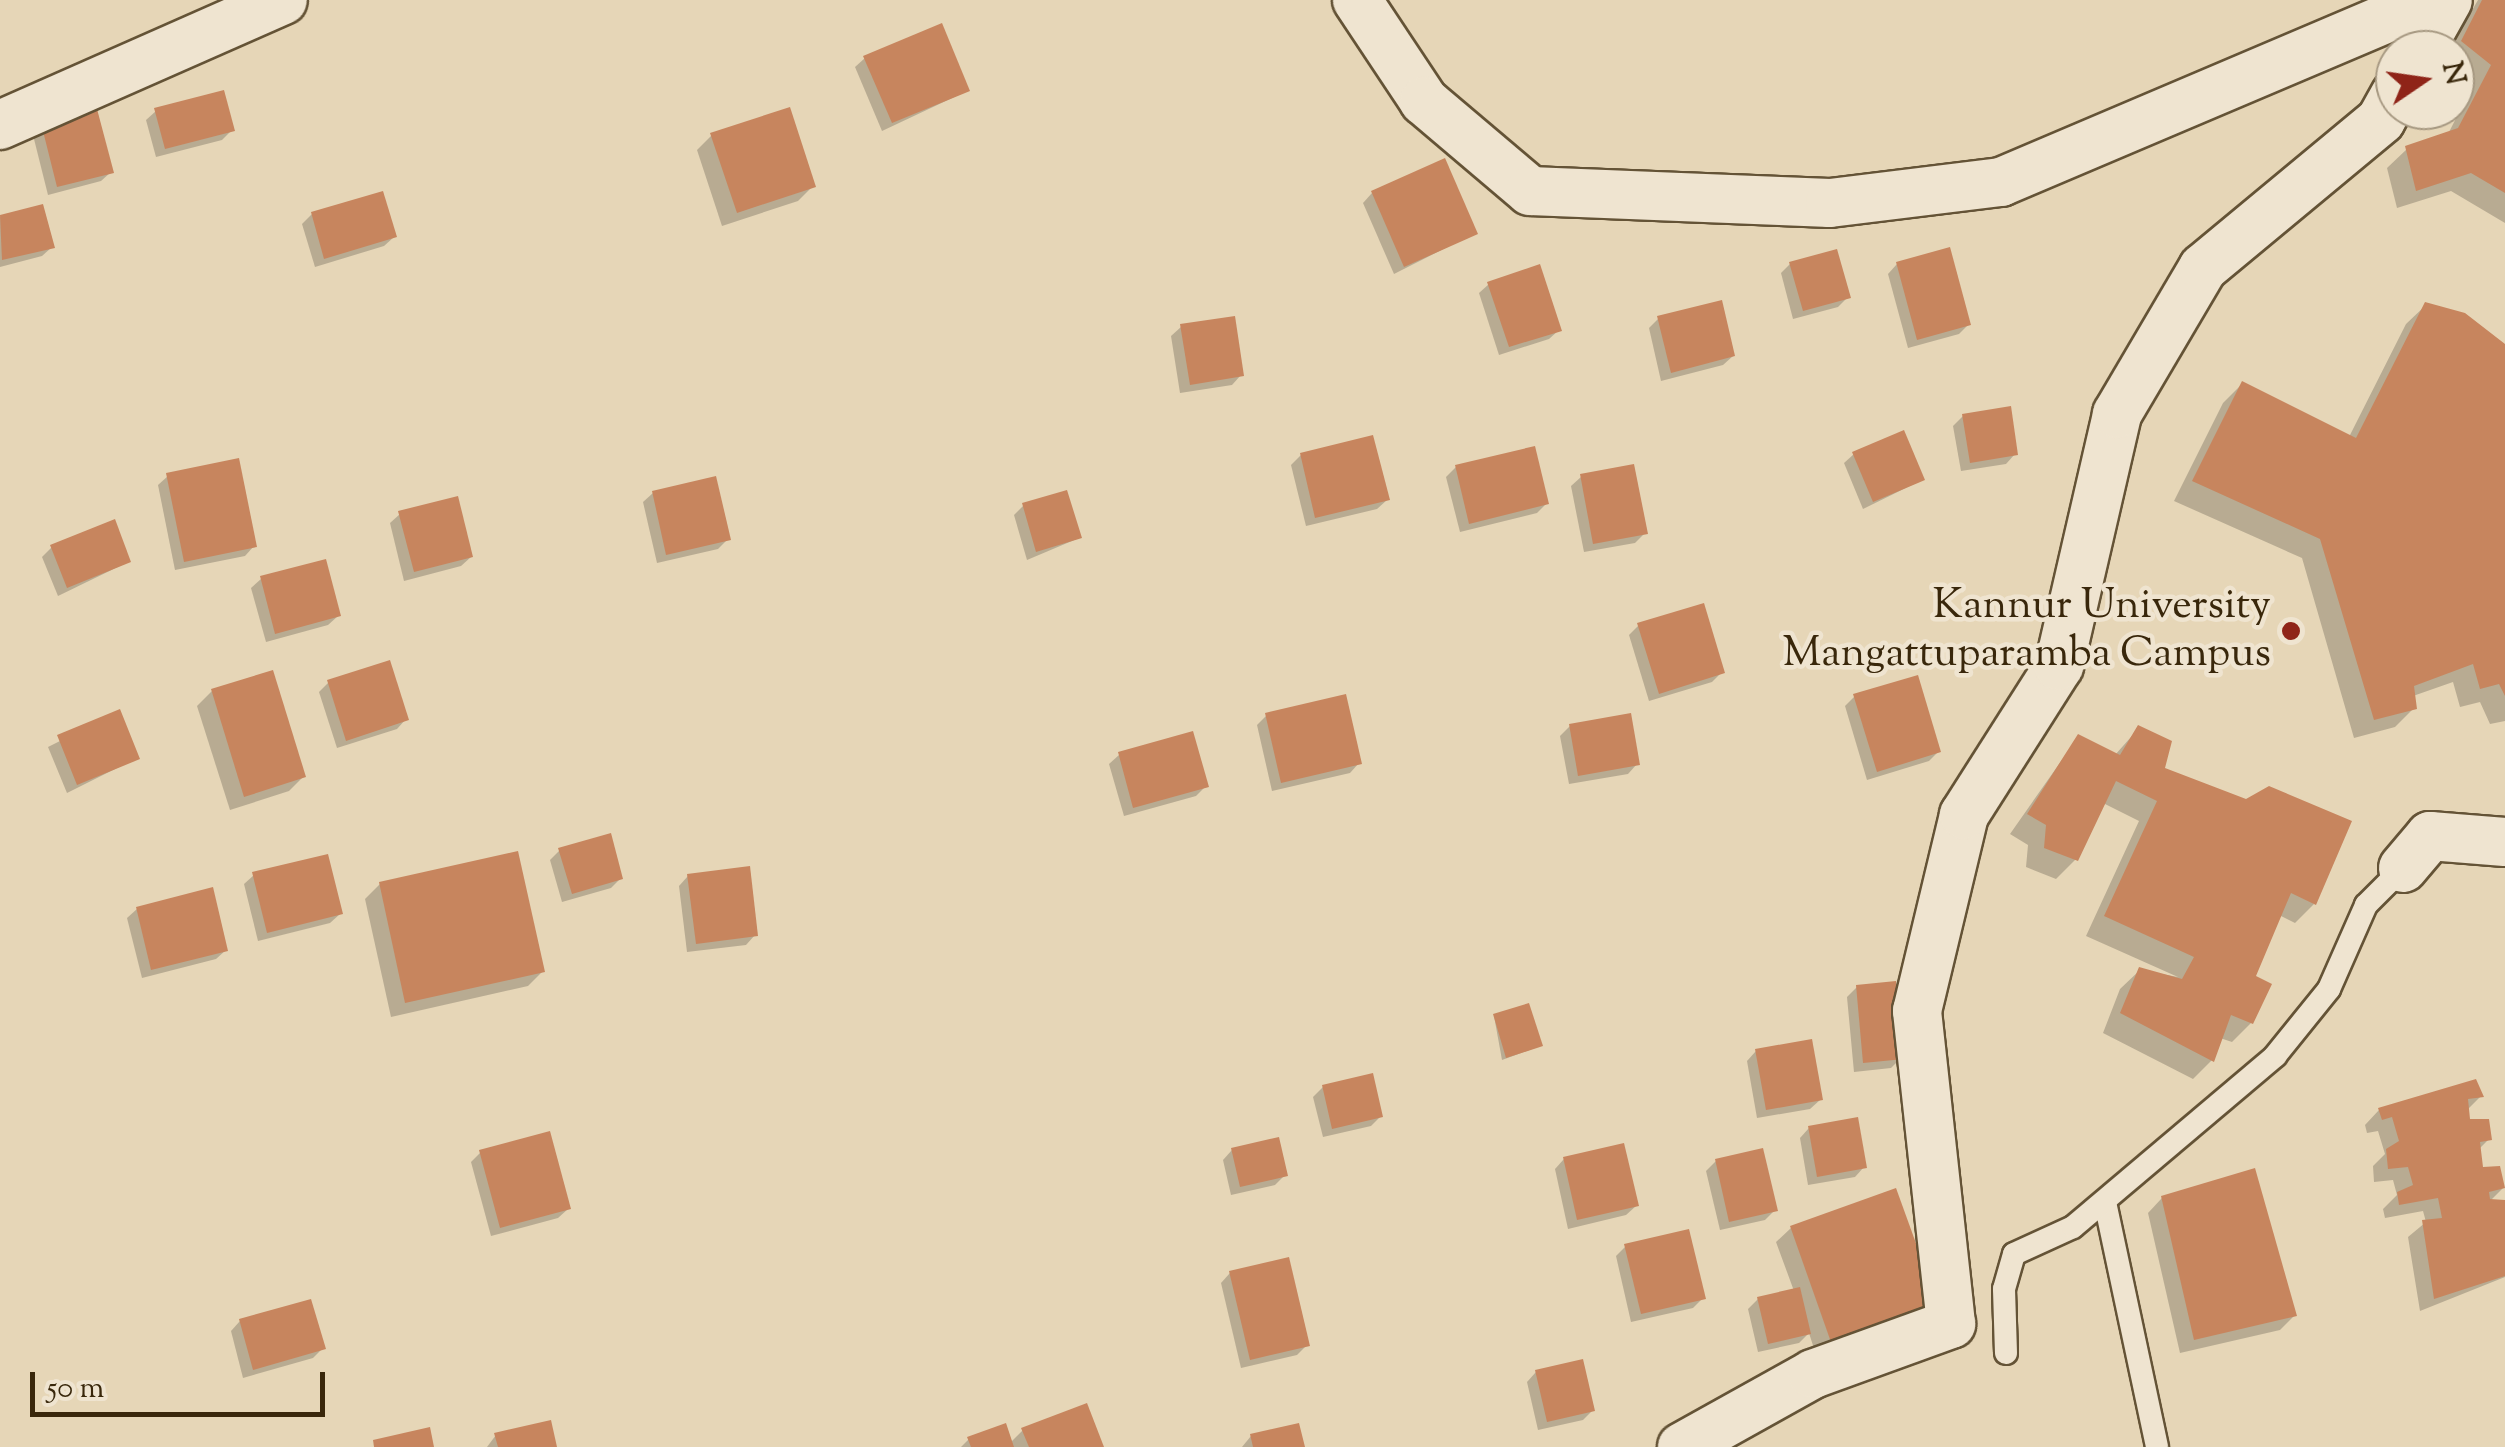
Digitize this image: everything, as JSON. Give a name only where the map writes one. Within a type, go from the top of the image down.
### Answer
[{"type":"street","points":[[0,126],[282,0]]},
{"type":"street","points":[[1356,0],[1424,101],[1530,191],[1830,202],[2000,182],[2430,0]]},
{"type":"street","points":[[2431,30],[2448,0]]},
{"type":"street","points":[[1682,1447],[1813,1374],[1951,1324],[1917,1012],[1964,815],[2060,666],[2116,414],[2193,284],[2203,268],[2375,125]]},
{"type":"street","points":[[2403,868],[2430,836],[2505,842]]},
{"type":"lane","points":[[2006,1353],[2004,1289],[2014,1254],[2073,1228],[2275,1056],[2329,990],[2366,905],[2403,868]]},
{"type":"lane","points":[[2106,1202],[2157,1447]]},
{"type":"building","points":[[2482,0],[2505,0],[2505,193],[2471,173],[2416,191],[2405,146],[2452,130],[2475,130],[2475,96],[2491,65],[2475,52],[2475,30],[2467,30]]},
{"type":"building","points":[[942,23],[970,91],[892,123],[863,56]]},
{"type":"building","points":[[224,90],[235,131],[165,149],[154,108]]},
{"type":"building","points":[[790,107],[816,187],[737,213],[710,133]]},
{"type":"building","points":[[97,109],[114,173],[57,187],[41,123]]},
{"type":"building","points":[[1445,158],[1478,234],[1404,267],[1371,191]]},
{"type":"building","points":[[383,191],[397,237],[324,259],[311,212]]},
{"type":"building","points":[[43,204],[55,248],[2,260],[0,215]]},
{"type":"building","points":[[1950,247],[1971,325],[1917,340],[1896,262]]},
{"type":"building","points":[[1837,249],[1851,298],[1803,311],[1789,262]]},
{"type":"building","points":[[1540,264],[1562,331],[1509,347],[1487,282]]},
{"type":"building","points":[[1722,300],[1735,356],[1671,373],[1657,316]]},
{"type":"building","points":[[2425,302],[2465,313],[2505,344],[2505,696],[2499,684],[2480,689],[2473,664],[2414,686],[2417,709],[2374,720],[2320,539],[2192,481],[2242,381],[2356,438]]},
{"type":"building","points":[[1235,316],[1244,376],[1190,385],[1180,324]]},
{"type":"building","points":[[2011,406],[2018,455],[1970,463],[1962,414]]},
{"type":"building","points":[[1904,430],[1925,480],[1873,502],[1852,452]]},
{"type":"building","points":[[1373,435],[1390,500],[1315,518],[1300,453]]},
{"type":"building","points":[[1535,446],[1549,504],[1469,524],[1455,465]]},
{"type":"building","points":[[239,458],[257,547],[184,562],[166,473]]},
{"type":"building","points":[[1634,464],[1648,534],[1593,544],[1580,474]]},
{"type":"building","points":[[716,476],[731,540],[666,555],[652,491]]},
{"type":"building","points":[[1067,490],[1082,538],[1036,552],[1022,503]]},
{"type":"building","points":[[458,496],[473,557],[414,572],[398,511]]},
{"type":"building","points":[[115,519],[131,562],[67,588],[50,545]]},
{"type":"building","points":[[326,559],[341,616],[275,634],[260,576]]},
{"type":"building","points":[[1704,603],[1725,673],[1659,694],[1637,623]]},
{"type":"building","points":[[390,660],[409,720],[346,741],[327,680]]},
{"type":"building","points":[[273,670],[306,777],[244,797],[211,689]]},
{"type":"building","points":[[1918,675],[1941,752],[1877,772],[1853,694]]},
{"type":"building","points":[[1346,694],[1362,764],[1281,783],[1265,713]]},
{"type":"building","points":[[120,709],[140,759],[77,785],[57,735]]},
{"type":"building","points":[[1631,713],[1640,765],[1578,776],[1569,724]]},
{"type":"building","points":[[2138,725],[2172,741],[2165,768],[2246,799],[2269,786],[2352,821],[2316,905],[2291,893],[2256,976],[2272,984],[2253,1024],[2231,1015],[2214,1062],[2120,1013],[2139,967],[2182,979],[2194,957],[2104,916],[2157,801],[2116,781],[2078,861],[2044,848],[2046,825],[2027,814],[2078,734],[2120,755]]},
{"type":"building","points":[[1193,731],[1209,787],[1133,808],[1118,752]]},
{"type":"building","points":[[611,833],[623,879],[572,894],[558,848]]},
{"type":"building","points":[[518,851],[545,972],[405,1003],[379,882]]},
{"type":"building","points":[[328,854],[343,914],[267,933],[252,872]]},
{"type":"building","points":[[750,866],[758,936],[696,944],[687,874]]},
{"type":"building","points":[[213,887],[228,951],[151,970],[136,907]]},
{"type":"building","points":[[1896,981],[1904,1059],[1863,1063],[1856,985]]},
{"type":"building","points":[[1529,1003],[1543,1046],[1506,1058],[1493,1014]]},
{"type":"building","points":[[1812,1039],[1823,1100],[1766,1110],[1755,1049]]},
{"type":"building","points":[[1373,1073],[1383,1117],[1332,1129],[1322,1085]]},
{"type":"building","points":[[2476,1079],[2484,1097],[2468,1099],[2470,1119],[2489,1119],[2492,1140],[2480,1142],[2483,1167],[2500,1166],[2505,1188],[2489,1192],[2490,1199],[2505,1200],[2505,1276],[2434,1299],[2422,1220],[2442,1218],[2438,1198],[2399,1205],[2397,1192],[2413,1185],[2408,1167],[2388,1169],[2386,1149],[2399,1141],[2392,1117],[2382,1120],[2378,1108]]},
{"type":"building","points":[[1858,1117],[1867,1168],[1817,1177],[1808,1126]]},
{"type":"building","points":[[550,1131],[571,1209],[500,1228],[479,1150]]},
{"type":"building","points":[[1279,1137],[1288,1176],[1240,1187],[1231,1148]]},
{"type":"building","points":[[1624,1143],[1639,1206],[1577,1220],[1563,1157]]},
{"type":"building","points":[[1763,1148],[1778,1211],[1729,1222],[1715,1159]]},
{"type":"building","points":[[2255,1168],[2297,1316],[2194,1340],[2161,1196]]},
{"type":"building","points":[[1896,1188],[1939,1307],[1832,1345],[1790,1226]]},
{"type":"building","points":[[1689,1229],[1706,1299],[1641,1314],[1624,1244]]},
{"type":"building","points":[[1289,1257],[1310,1346],[1250,1360],[1229,1271]]},
{"type":"building","points":[[1800,1287],[1811,1334],[1768,1344],[1757,1297]]},
{"type":"building","points":[[311,1299],[326,1349],[253,1370],[239,1319]]},
{"type":"building","points":[[1583,1359],[1595,1411],[1547,1422],[1535,1370]]},
{"type":"building","points":[[1087,1403],[1104,1447],[1029,1447],[1021,1428]]},
{"type":"building","points":[[551,1420],[557,1447],[498,1447],[494,1433]]},
{"type":"building","points":[[1006,1423],[1014,1447],[971,1447],[967,1437]]},
{"type":"building","points":[[1299,1423],[1305,1447],[1253,1447],[1250,1434]]},
{"type":"building","points":[[430,1427],[434,1447],[374,1447],[373,1440]]},
{"type":"place","name":"Kannur University Mangattuparamba Campus","points":[[2291,631]]}]
